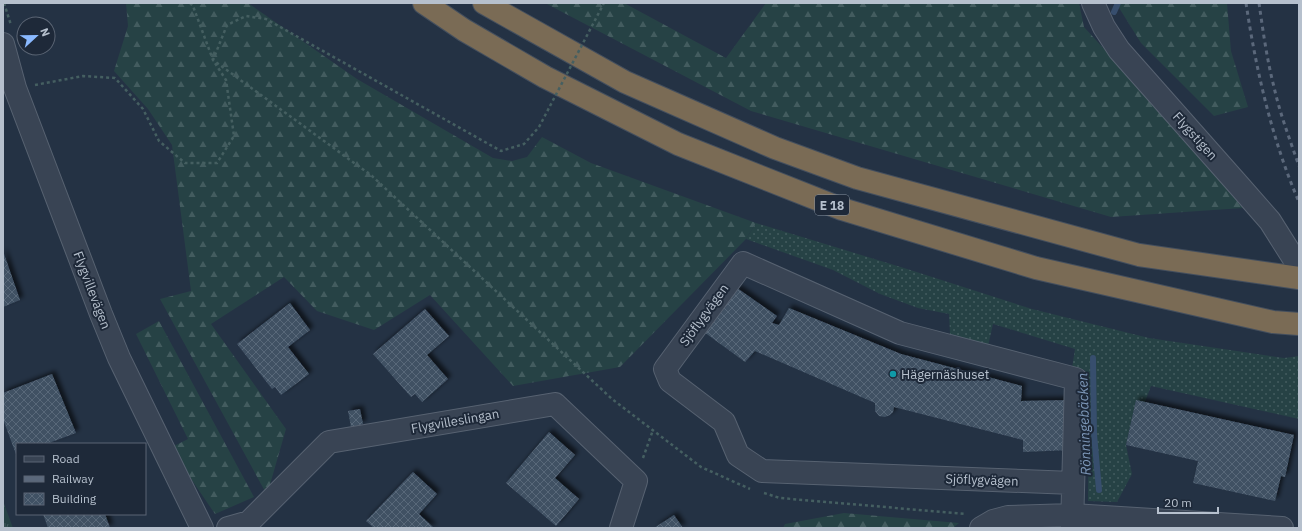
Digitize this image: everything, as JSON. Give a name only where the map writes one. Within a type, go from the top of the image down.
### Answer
[{"type":"highway","name":"E 18","points":[[424,3],[464,30],[545,76],[678,144],[842,209],[1036,268],[1273,322],[1299,324]]},
{"type":"highway","name":"E 18","points":[[484,3],[625,82],[775,148],[857,178],[1139,255],[1253,273],[1299,278]]},
{"type":"street","name":"Flygstigen","points":[[1093,3],[1104,27],[1119,50],[1270,221],[1299,267]]},
{"type":"street","name":"Flygvillevägen","points":[[3,44],[15,88],[111,339],[202,528]]},
{"type":"street","name":"Sjöflygvägen","points":[[1072,522],[1076,379],[900,332],[743,263],[665,368],[670,381],[724,422],[738,455],[762,471],[1073,483]]},
{"type":"street","name":"Flygvilleslingan","points":[[228,528],[249,522],[329,442],[555,404],[636,481]]},
{"type":"street","points":[[621,528],[636,481]]},
{"type":"street","points":[[975,521],[994,521],[1008,517],[1072,522],[1274,528]]},
{"type":"path","points":[[29,86],[83,76],[115,78],[143,109],[159,141],[185,163],[217,163],[234,136],[226,80],[213,60],[190,3]]},
{"type":"path","points":[[213,60],[227,25],[246,16],[266,19],[501,151],[524,144],[539,127],[604,3]]},
{"type":"path","points":[[213,60],[372,176],[612,399],[701,467],[751,490]]},
{"type":"path","points":[[636,481],[653,430]]},
{"type":"path","points":[[758,492],[780,498],[975,521]]},
{"type":"green space","points":[[126,3],[248,3],[357,79],[493,158],[512,161],[527,157],[542,137],[591,163],[756,223],[746,239],[620,367],[513,386],[430,295],[374,330],[317,311],[284,277],[211,324],[286,429],[267,495],[160,299],[191,291],[172,145],[148,109],[114,71],[128,26]]},
{"type":"green space","points":[[545,3],[624,3],[726,58],[766,3],[1079,3],[1084,27],[1192,145],[1243,208],[1111,217],[751,111]]},
{"type":"green space","points":[[1116,3],[1227,3],[1231,51],[1248,107],[1214,116],[1141,43]]},
{"type":"green space","points":[[756,223],[1032,309],[1149,338],[1284,358],[1299,356],[1299,419],[1151,386],[1145,402],[1136,401],[1126,445],[1132,474],[1117,502],[1088,501],[1089,403],[1085,370],[1072,368],[1075,349],[993,324],[988,346],[950,334],[949,314],[918,308],[880,294],[833,270],[746,239]]},
{"type":"green space","points":[[159,321],[254,497],[215,514],[170,448],[188,439],[136,334]]},
{"type":"green space","points":[[3,501],[13,528],[3,528]]},
{"type":"green space","points":[[844,513],[959,523],[953,528],[783,528],[785,524]]},
{"type":"building","points":[[3,251],[20,300],[3,307]]},
{"type":"building","name":"Hägernäshuset","points":[[737,288],[777,316],[772,323],[779,325],[789,308],[901,354],[1022,386],[1021,401],[1071,400],[1071,450],[1023,452],[1023,440],[894,407],[893,412],[890,415],[885,417],[879,416],[875,411],[875,403],[755,351],[745,362],[704,332]]},
{"type":"building","points":[[290,303],[310,330],[288,347],[309,374],[281,395],[275,387],[272,389],[237,344]]},
{"type":"building","points":[[425,309],[449,336],[427,355],[448,379],[422,402],[415,394],[411,397],[373,354]]},
{"type":"building","points":[[52,374],[76,433],[49,443],[16,443],[16,454],[3,419],[3,393]]},
{"type":"building","points":[[1136,400],[1294,435],[1285,477],[1281,476],[1275,501],[1193,483],[1198,461],[1126,445]]},
{"type":"building","points":[[360,409],[363,424],[351,427],[348,411]]},
{"type":"building","points":[[549,432],[575,455],[555,478],[579,499],[556,526],[506,483]]},
{"type":"building","points":[[413,472],[437,494],[419,514],[434,528],[374,528],[366,521]]},
{"type":"building","points":[[43,515],[105,515],[110,528],[48,528]]},
{"type":"building","points":[[674,515],[683,528],[654,528]]},
{"type":"waterway","name":"Rönningebäcken","points":[[1114,12],[1118,3]]},
{"type":"waterway","name":"Rönningebäcken","points":[[1093,358],[1094,434],[1099,490]]},
{"type":"railway","points":[[1246,3],[1266,104],[1289,178],[1299,202]]},
{"type":"railway","points":[[1259,3],[1267,56],[1276,97],[1299,166]]},
{"type":"place","name":"Hägernäshuset","points":[[893,374]]}]
